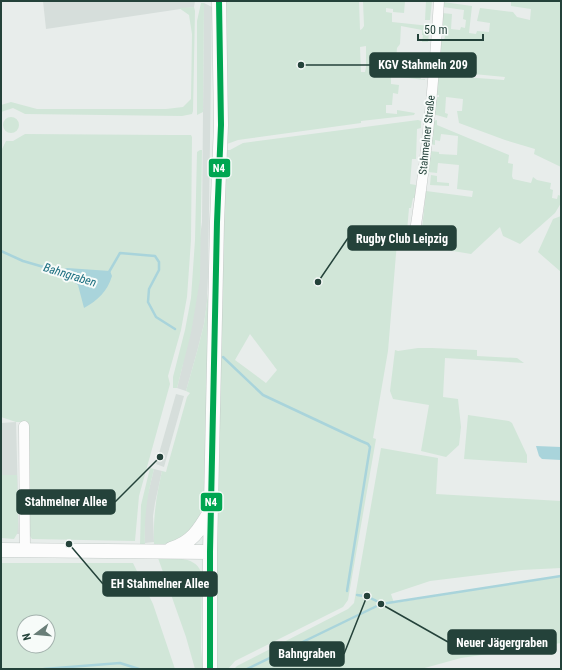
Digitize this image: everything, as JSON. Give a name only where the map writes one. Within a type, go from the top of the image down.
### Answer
[{"type":"street","points":[[210,669],[210,552],[217,222],[221,125],[219,1]]},
{"type":"street","name":"Stahmelner Straße","points":[[414,244],[428,129],[439,1]]},
{"type":"street","points":[[24,426],[26,550]]},
{"type":"street","points":[[163,551],[175,548],[191,539],[200,529],[211,510]]},
{"type":"street","points":[[1,550],[210,552]]},
{"type":"shaded area","points":[[43,1],[195,1],[194,7],[46,29]]},
{"type":"shaded area","points":[[204,3],[212,7],[207,302],[204,324],[186,391],[177,388],[182,368],[202,222]]},
{"type":"shaded area","points":[[176,394],[184,396],[164,467],[156,464]]},
{"type":"shaded area","points":[[16,422],[19,534],[1,533],[1,423]]},
{"type":"shaded area","points":[[154,469],[162,471],[153,516],[154,542],[145,543],[144,515]]},
{"type":"green space","points":[[224,1],[359,1],[360,30],[364,26],[363,1],[405,1],[404,13],[393,12],[393,9],[386,8],[386,12],[392,13],[392,22],[430,26],[428,42],[422,42],[422,30],[401,26],[400,44],[397,48],[396,60],[400,61],[399,73],[420,75],[421,79],[425,80],[391,76],[391,84],[399,85],[398,94],[393,93],[392,105],[386,105],[386,113],[397,114],[397,110],[415,113],[414,115],[361,121],[361,123],[238,140],[227,144]],"holes":[[[366,46],[365,72],[361,72],[360,47]]]},
{"type":"green space","points":[[426,1],[432,1],[430,20],[425,20]]},
{"type":"green space","points":[[511,1],[561,1],[561,167],[534,154],[535,149],[459,123],[457,111],[462,111],[463,99],[446,97],[445,113],[448,114],[447,118],[433,114],[435,97],[439,97],[439,95],[435,95],[437,75],[504,80],[505,77],[463,73],[464,55],[443,54],[443,57],[439,57],[440,39],[444,40],[445,36],[440,35],[442,13],[452,14],[451,29],[460,30],[461,27],[465,28],[466,20],[463,19],[464,10],[443,7],[443,2],[472,6],[469,33],[476,34],[477,31],[489,32],[490,23],[477,21],[480,8],[513,12],[517,17],[530,20],[531,9],[511,6]]},
{"type":"green space","points":[[201,3],[204,3],[203,112],[197,115],[197,21]]},
{"type":"green space","points":[[194,7],[192,114],[182,116],[25,114],[13,108],[1,112],[1,105],[11,102],[37,109],[166,109],[183,107],[191,99],[192,34],[189,15],[179,8]]},
{"type":"green space","points":[[11,117],[18,122],[19,125],[14,132],[11,133],[4,128],[3,125],[8,118]]},
{"type":"green space","points":[[418,120],[421,121],[421,128],[417,129],[416,159],[412,159],[410,184],[416,185],[415,198],[413,198],[411,208],[409,208],[406,243],[397,242],[388,351],[373,438],[376,439],[348,600],[343,607],[235,661],[228,669],[215,669],[221,273],[227,150],[230,150],[243,143]],"holes":[[[250,334],[277,370],[266,383],[235,360]]]},
{"type":"green space","points":[[437,120],[437,125],[509,155],[508,163],[513,164],[513,179],[531,183],[533,177],[537,180],[551,183],[550,189],[553,190],[552,198],[557,199],[558,195],[561,196],[561,203],[555,213],[520,244],[503,236],[500,227],[471,254],[423,246],[421,238],[426,191],[472,197],[473,191],[457,189],[459,165],[438,163],[437,173],[428,172],[430,151],[439,152],[439,154],[457,155],[458,136],[441,134],[440,141],[435,140],[435,145],[430,144],[433,121]]},
{"type":"green space","points":[[25,134],[191,135],[192,137],[191,240],[187,297],[181,330],[168,376],[170,384],[139,496],[135,541],[32,539],[30,536],[28,422],[16,422],[1,417],[1,151],[6,141],[13,141]]},
{"type":"green space","points":[[202,150],[200,279],[191,333],[177,388],[173,388],[173,377],[185,330],[191,298],[195,240],[197,152]]},
{"type":"green space","points":[[431,175],[437,176],[437,182],[449,183],[449,186],[430,185]]},
{"type":"green space","points":[[561,216],[561,272],[538,252],[553,219]]},
{"type":"green space","points":[[210,278],[206,488],[197,527],[173,543],[154,545],[155,517],[162,471],[166,472],[187,397],[190,393],[186,391],[204,324]]},
{"type":"green space","points":[[418,348],[477,350],[477,356],[517,358],[524,363],[445,358],[443,397],[458,399],[461,427],[459,445],[446,457],[421,451],[429,405],[393,399],[390,391],[395,350],[398,351]]},
{"type":"green space","points":[[468,415],[509,421],[512,423],[527,455],[527,463],[464,459]]},
{"type":"green space","points":[[381,448],[438,458],[436,494],[561,501],[561,568],[521,570],[430,581],[391,594],[394,603],[561,576],[561,643],[461,658],[421,669],[234,669],[237,666],[348,609],[354,603]]},
{"type":"green space","points":[[150,468],[154,469],[146,507],[145,545],[140,545],[141,505]]},
{"type":"green space","points":[[1,475],[17,475],[18,526],[17,534],[14,539],[1,538]]},
{"type":"green space","points":[[158,558],[184,559],[190,561],[195,564],[202,575],[201,648],[203,669],[195,669],[186,637]]},
{"type":"green space","points":[[1,563],[133,563],[153,604],[175,669],[1,669]]},
{"type":"water","points":[[67,268],[110,271],[112,276],[105,291],[94,302],[84,308],[78,285],[58,271]]},
{"type":"water","points":[[536,446],[561,447],[561,460],[542,459],[539,456]]},
{"type":"waterway","name":"Bahngraben","points":[[1,251],[23,261],[61,272]]},
{"type":"waterway","name":"Bahngraben","points":[[109,272],[120,253],[155,256],[159,262],[159,270],[149,289],[148,302],[156,317],[175,329]]},
{"type":"waterway","name":"Bahngraben","points":[[223,357],[263,395],[368,444],[370,447],[347,591]]},
{"type":"waterway","name":"Bahngraben","points":[[247,669],[381,604],[561,576]]},
{"type":"waterway","name":"Bahngraben","points":[[357,595],[370,598],[381,604]]},
{"type":"waterway","points":[[44,669],[120,663],[139,669]]},
{"type":"transit line","name":"N4","points":[[210,669],[210,552],[217,222],[221,125],[219,1]]},
{"type":"place","name":"KGV Stahmeln 209","points":[[301,65]]},
{"type":"place","name":"Rugby Club Leipzig","points":[[318,282]]},
{"type":"place","name":"Stahmelner Allee","points":[[160,457]]},
{"type":"place","name":"EH Stahmelner Allee","points":[[69,544]]},
{"type":"place","name":"Bahngraben","points":[[367,596]]},
{"type":"place","name":"Neuer Jägergraben","points":[[381,604]]}]
